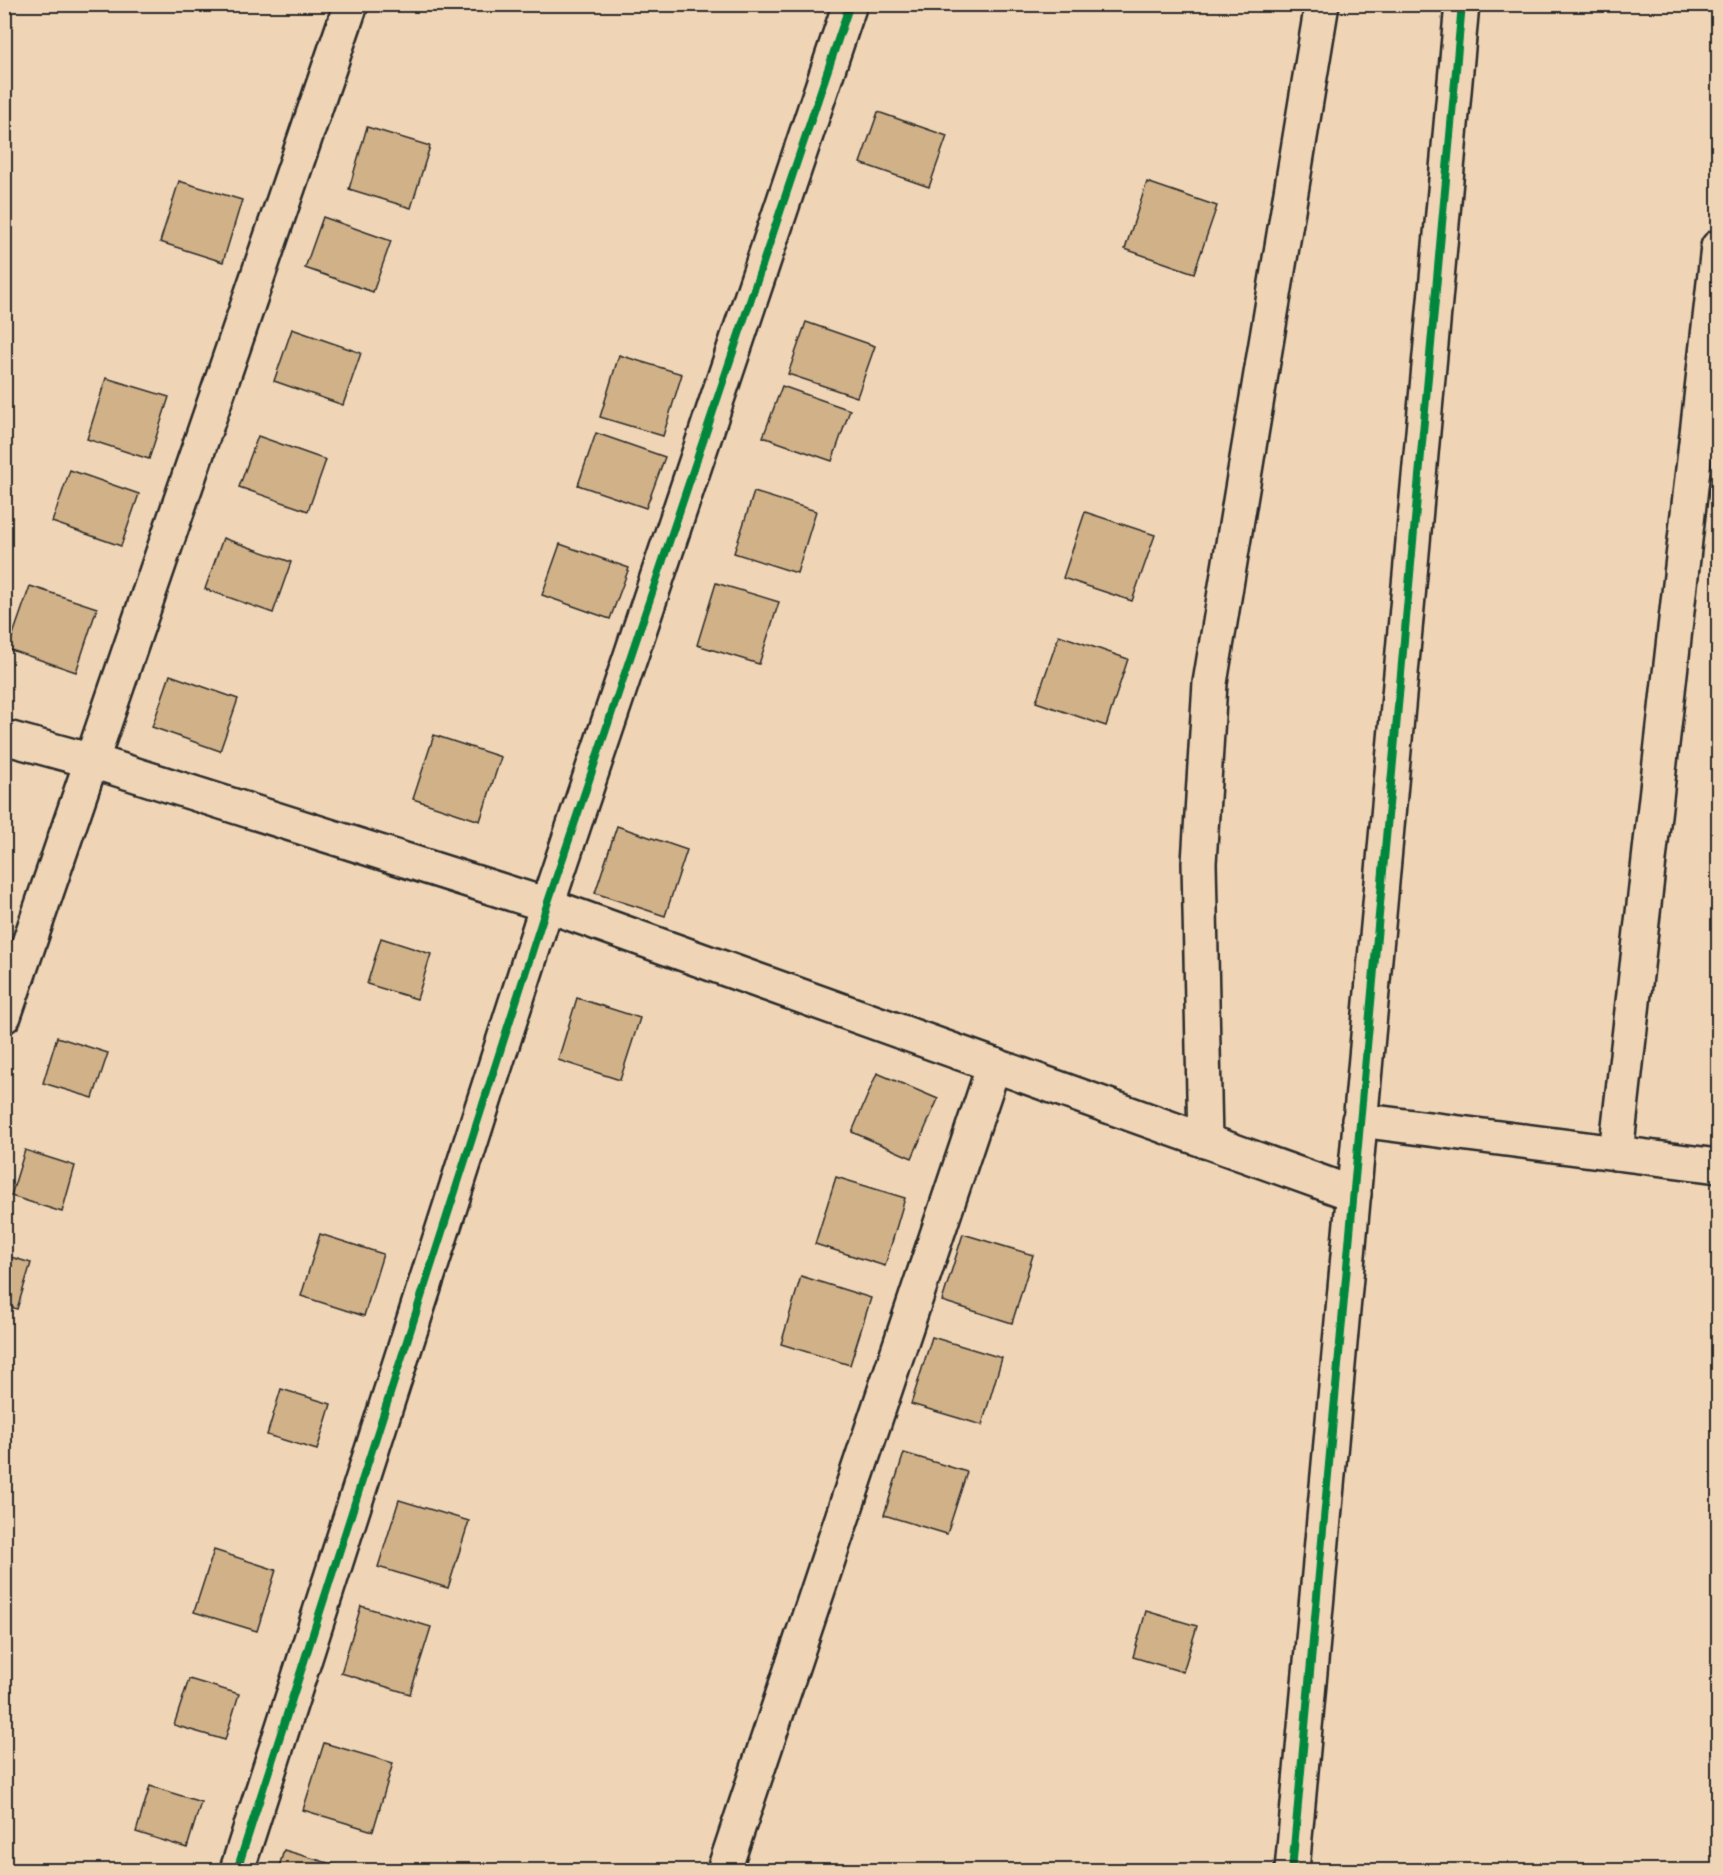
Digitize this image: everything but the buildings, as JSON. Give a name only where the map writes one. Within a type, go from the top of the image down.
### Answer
[{"type":"street","points":[[4,1016],[351,4]]},
{"type":"street","points":[[237,1870],[547,905],[850,4]]},
{"type":"street","points":[[1205,1141],[1199,863],[1210,683],[1323,4]]},
{"type":"street","points":[[1292,1870],[1462,4]]},
{"type":"street","points":[[1616,1153],[1719,247]]},
{"type":"street","points":[[4,737],[92,761],[547,905],[1354,1194]]},
{"type":"street","points":[[724,1870],[993,1065]]},
{"type":"street","points":[[1359,1119],[1719,1166]]},
{"type":"cycle path","points":[[237,1870],[547,905],[850,4]]},
{"type":"cycle path","points":[[1292,1870],[1462,4]]}]
